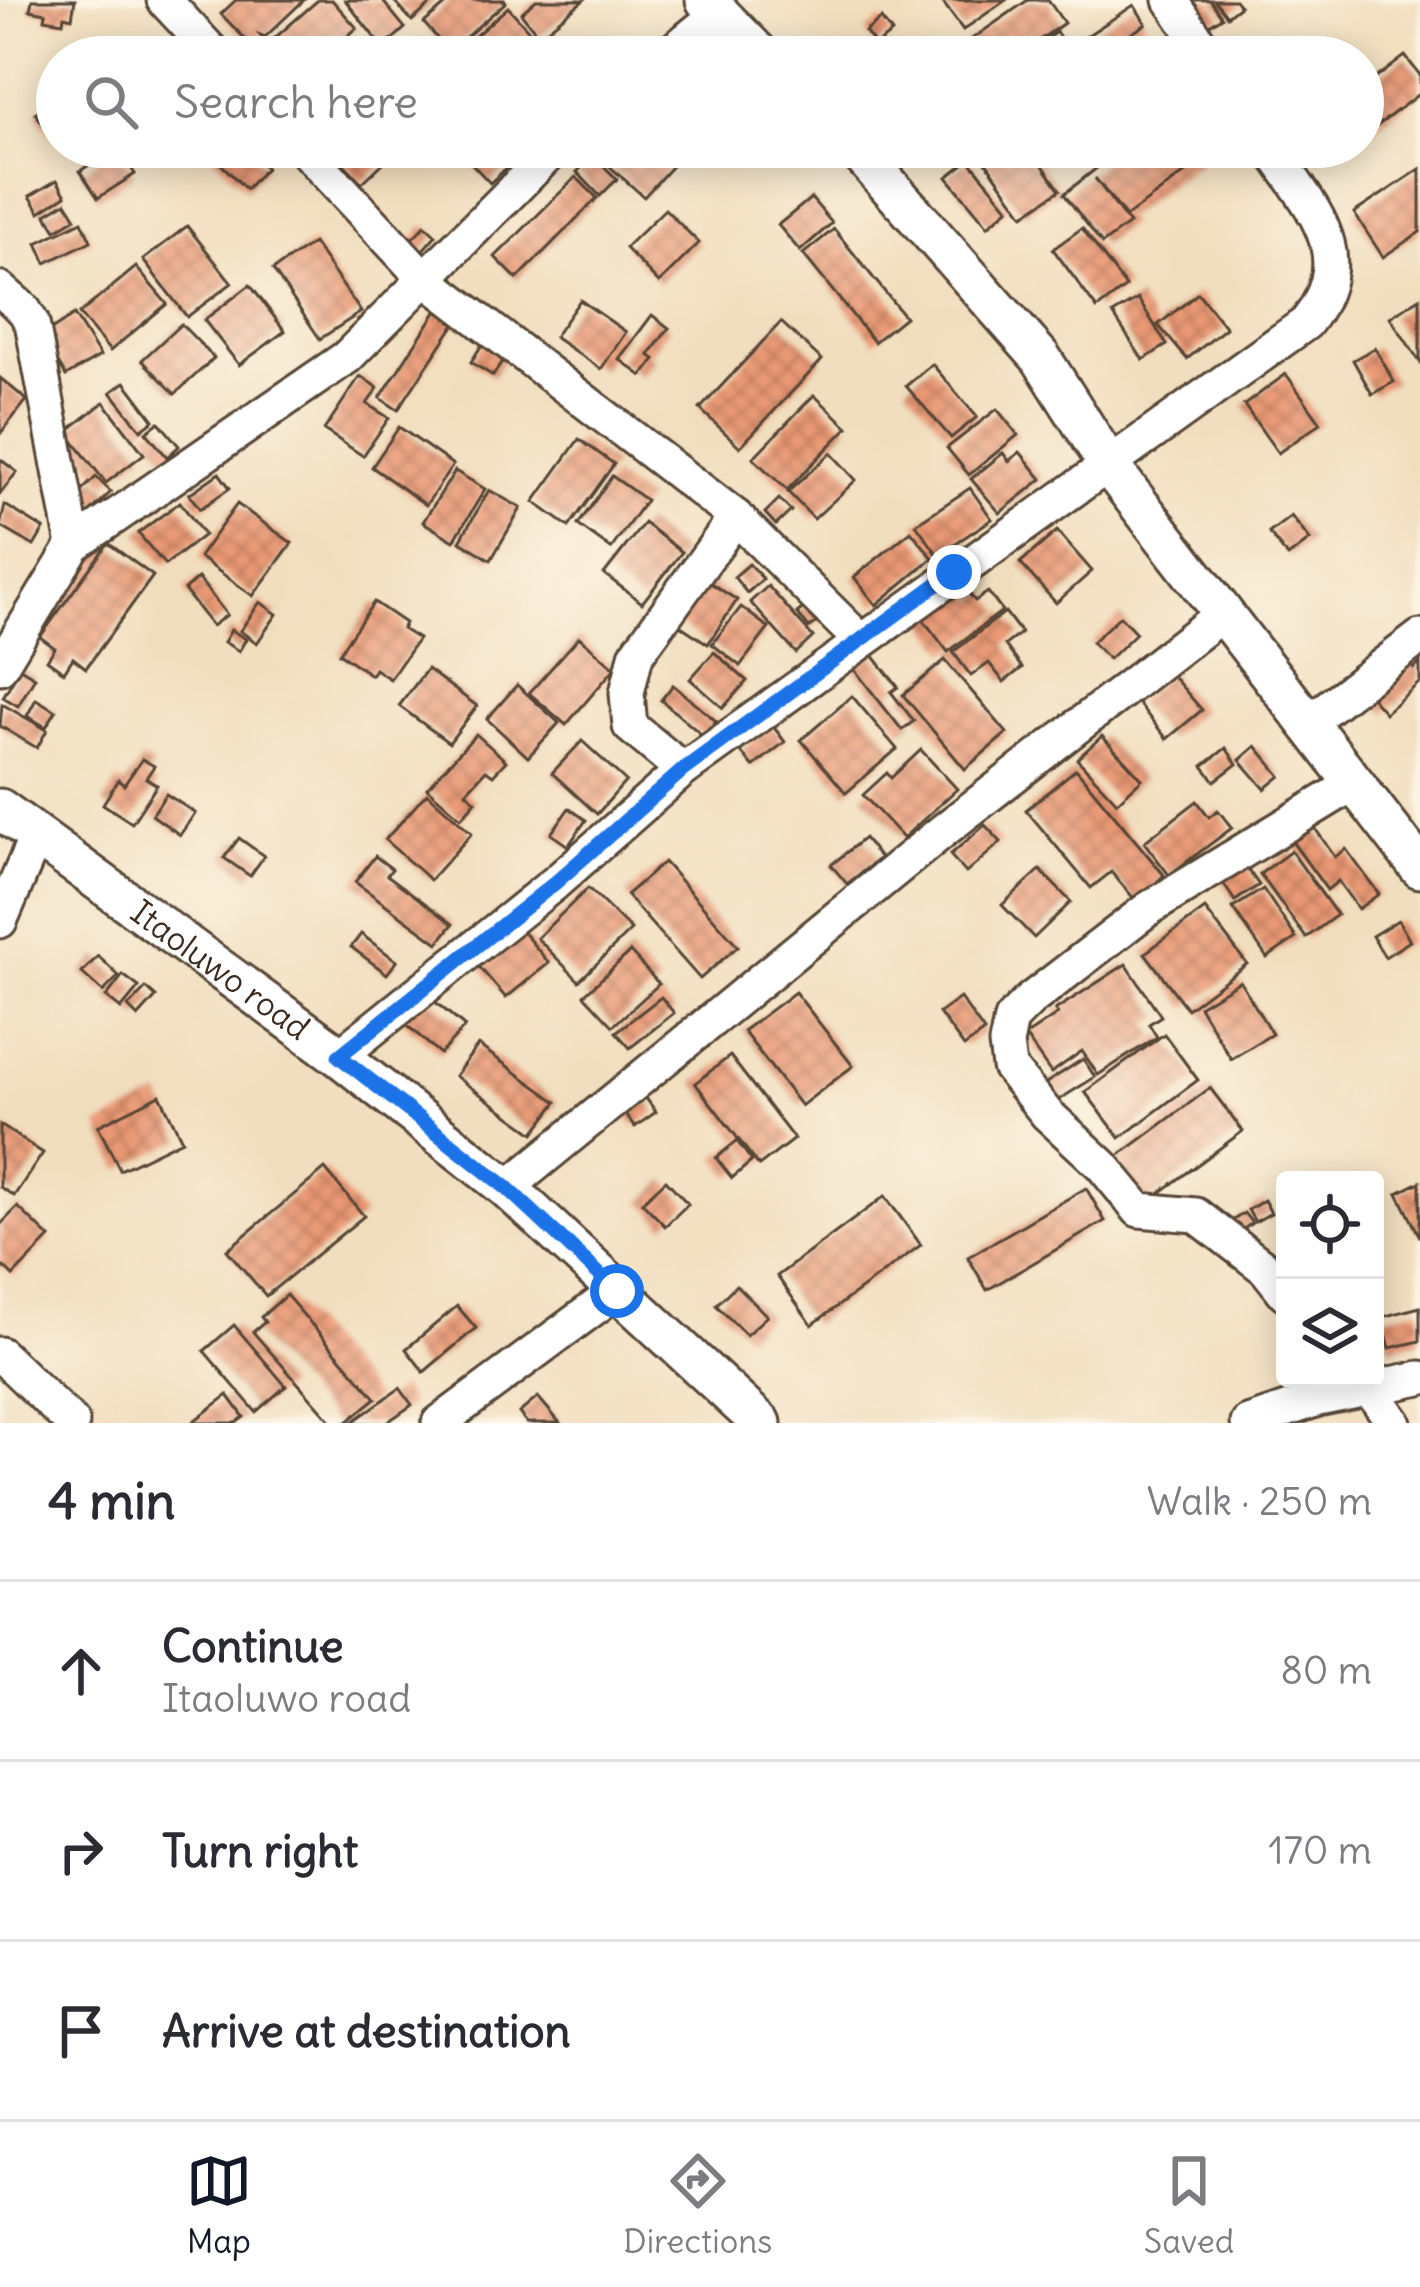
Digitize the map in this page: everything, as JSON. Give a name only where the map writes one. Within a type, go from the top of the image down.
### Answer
[{"type":"street","points":[[164,0],[197,36]]},
{"type":"street","points":[[1171,0],[1195,36]]},
{"type":"street","points":[[685,36],[712,7],[741,36]]},
{"type":"street","points":[[322,168],[424,278],[736,518],[862,641]]},
{"type":"street","points":[[0,667],[74,545],[346,357],[535,168]]},
{"type":"street","points":[[874,168],[1041,358],[1110,467],[1420,868]]},
{"type":"street","points":[[339,1056],[555,883],[683,770],[1306,322],[1328,287],[1328,233],[1284,168]]},
{"type":"street","points":[[0,289],[32,323],[74,545]]},
{"type":"street","points":[[683,770],[630,726],[629,674],[636,655],[736,518]]},
{"type":"street","points":[[507,1188],[944,830],[1221,615]]},
{"type":"street","points":[[1310,722],[1420,638]]},
{"type":"street","points":[[1276,1281],[1266,1268],[1196,1216],[1139,1210],[1102,1166],[1046,1114],[1009,1066],[1006,1044],[1011,1019],[1030,1000],[1148,908],[1352,784]]},
{"type":"street","name":"Itaoluwo road","points":[[0,809],[339,1056],[507,1188],[760,1423]]},
{"type":"street","points":[[0,921],[36,837]]},
{"type":"street","points":[[439,1423],[617,1291]]},
{"type":"street","points":[[0,1354],[72,1423]]},
{"type":"street","points":[[1248,1423],[1315,1389],[1371,1391],[1420,1378]]},
{"type":"street","points":[[1371,1391],[1394,1423]]},
{"type":"building","points":[[32,0],[75,0],[72,18],[64,16],[63,22],[45,19],[46,13],[30,10]]},
{"type":"building","points":[[236,0],[304,0],[266,36],[242,36],[221,14]]},
{"type":"building","points":[[318,0],[332,0],[357,28],[348,36],[277,36]]},
{"type":"building","points":[[345,0],[382,0],[405,28],[396,36],[374,36]]},
{"type":"building","points":[[393,0],[436,0],[412,21]]},
{"type":"building","points":[[451,0],[506,2],[467,36],[435,36],[424,23]]},
{"type":"building","points":[[536,0],[584,0],[539,36],[521,13]]},
{"type":"building","points":[[941,0],[1006,0],[963,30]]},
{"type":"building","points":[[1028,0],[1048,0],[1064,23],[1045,36],[976,36]]},
{"type":"building","points":[[1191,0],[1210,0],[1222,17],[1208,26]]},
{"type":"building","points":[[1214,0],[1235,0],[1240,6],[1227,16]]},
{"type":"building","points":[[1134,5],[1146,24],[1128,36],[1087,36]]},
{"type":"building","points":[[508,7],[533,35],[532,36],[475,36]]},
{"type":"building","points":[[881,19],[892,33],[868,36],[865,32]]},
{"type":"building","points":[[1405,56],[1420,75],[1420,93],[1384,121],[1384,72]]},
{"type":"building","points":[[131,168],[135,174],[98,198],[80,171]]},
{"type":"building","points":[[225,168],[266,168],[246,189]]},
{"type":"building","points":[[348,168],[378,168],[362,183]]},
{"type":"building","points":[[476,168],[506,168],[490,183]]},
{"type":"building","points":[[606,168],[617,179],[600,196],[577,172]]},
{"type":"building","points":[[612,168],[670,168],[644,197]]},
{"type":"building","points":[[959,168],[976,168],[1009,208],[988,226],[947,177]]},
{"type":"building","points":[[990,168],[1045,168],[1060,190],[1024,215]]},
{"type":"building","points":[[1097,168],[1192,168],[1126,217],[1095,178],[1129,224],[1102,244],[1064,194]]},
{"type":"building","points":[[1420,169],[1420,232],[1383,257],[1354,213]]},
{"type":"building","points":[[576,177],[597,198],[517,279],[495,257]]},
{"type":"building","points":[[57,180],[66,195],[40,212],[30,196]]},
{"type":"building","points":[[811,198],[832,223],[800,251],[778,225]]},
{"type":"building","points":[[66,202],[76,218],[56,230],[46,214]]},
{"type":"building","points":[[665,209],[699,243],[659,283],[625,248]]},
{"type":"building","points":[[82,221],[91,241],[46,263],[37,243]]},
{"type":"building","points":[[425,225],[436,235],[421,252],[410,241]]},
{"type":"building","points":[[187,226],[232,283],[187,317],[143,260]]},
{"type":"building","points":[[1082,228],[1126,287],[1097,309],[1053,249]]},
{"type":"building","points":[[834,229],[905,317],[874,342],[803,254]]},
{"type":"building","points":[[313,243],[361,312],[320,339],[273,270]]},
{"type":"building","points":[[136,267],[167,304],[110,351],[79,314]]},
{"type":"building","points":[[250,285],[285,331],[239,365],[204,320]]},
{"type":"building","points":[[1198,293],[1226,328],[1187,359],[1158,325]]},
{"type":"building","points":[[1420,298],[1420,362],[1390,317]]},
{"type":"building","points":[[1138,299],[1167,345],[1143,360],[1113,314]]},
{"type":"building","points":[[580,300],[626,332],[601,369],[554,337]]},
{"type":"building","points":[[440,306],[458,319],[398,410],[380,398]]},
{"type":"building","points":[[74,315],[100,356],[66,376],[42,336]]},
{"type":"building","points":[[652,315],[669,328],[649,355],[655,359],[642,376],[619,359]]},
{"type":"building","points":[[781,322],[822,360],[740,447],[700,409]]},
{"type":"building","points":[[181,324],[214,358],[175,394],[142,360]]},
{"type":"building","points":[[483,343],[505,358],[493,376],[471,362]]},
{"type":"building","points":[[1375,348],[1394,382],[1372,394],[1353,360]]},
{"type":"building","points":[[932,364],[977,417],[951,438],[906,386]]},
{"type":"building","points":[[1286,374],[1321,423],[1278,453],[1244,405]]},
{"type":"building","points":[[360,376],[378,388],[367,404],[389,418],[363,456],[324,430]]},
{"type":"building","points":[[0,378],[27,400],[0,434]]},
{"type":"building","points":[[125,382],[154,420],[141,430],[111,392]]},
{"type":"building","points":[[814,395],[848,427],[787,490],[753,458]]},
{"type":"building","points":[[104,402],[144,454],[106,483],[66,432]]},
{"type":"building","points":[[997,409],[1018,435],[969,475],[947,448]]},
{"type":"building","points":[[159,422],[179,446],[167,457],[146,432]]},
{"type":"building","points":[[399,427],[453,465],[426,505],[372,467]]},
{"type":"building","points":[[579,439],[614,464],[569,527],[534,502]]},
{"type":"building","points":[[1020,452],[1042,479],[1000,513],[971,479],[1003,453],[1009,461]]},
{"type":"building","points":[[831,453],[856,480],[814,519],[788,492]]},
{"type":"building","points":[[0,459],[17,472],[0,494]]},
{"type":"building","points":[[455,471],[485,489],[454,541],[423,522]]},
{"type":"building","points":[[219,473],[230,488],[200,509],[189,494]]},
{"type":"building","points":[[612,476],[646,500],[611,549],[578,525]]},
{"type":"building","points":[[96,477],[111,492],[86,516],[71,501]]},
{"type":"building","points":[[970,488],[992,519],[938,555],[916,524]]},
{"type":"building","points":[[489,490],[521,508],[491,560],[460,541]]},
{"type":"building","points":[[779,499],[791,511],[776,525],[765,513]]},
{"type":"building","points":[[180,502],[204,535],[165,565],[138,533]]},
{"type":"building","points":[[237,504],[292,543],[253,596],[199,557]]},
{"type":"building","points":[[5,505],[44,529],[34,546],[0,526]]},
{"type":"building","points":[[1291,516],[1310,540],[1288,557],[1269,533]]},
{"type":"building","points":[[644,523],[682,552],[642,603],[604,574]]},
{"type":"building","points":[[911,531],[933,558],[876,605],[854,577]]},
{"type":"building","points":[[1057,531],[1092,571],[1056,603],[1020,563]]},
{"type":"building","points":[[108,543],[153,576],[86,668],[73,658],[64,672],[47,660],[55,648],[40,637]]},
{"type":"building","points":[[749,564],[763,579],[747,593],[734,577]]},
{"type":"building","points":[[198,578],[227,615],[212,626],[184,590]]},
{"type":"building","points":[[704,579],[737,600],[708,644],[675,622]]},
{"type":"building","points":[[768,586],[813,637],[796,653],[750,602]]},
{"type":"building","points":[[964,587],[975,601],[988,592],[1002,611],[948,652],[922,618]]},
{"type":"building","points":[[260,602],[277,614],[257,643],[240,631]]},
{"type":"building","points":[[374,602],[405,623],[402,629],[418,639],[390,679],[375,669],[371,675],[339,653]]},
{"type":"building","points":[[811,602],[823,618],[809,628],[797,613]]},
{"type":"building","points":[[741,607],[769,628],[740,666],[712,644]]},
{"type":"building","points":[[1005,612],[1021,633],[1005,645],[1022,668],[1004,682],[989,663],[971,676],[953,652]]},
{"type":"building","points":[[1120,616],[1136,633],[1109,659],[1092,642]]},
{"type":"building","points":[[231,630],[246,639],[239,651],[224,642]]},
{"type":"building","points":[[579,637],[615,668],[566,725],[529,693]]},
{"type":"building","points":[[714,652],[747,681],[723,708],[690,679]]},
{"type":"building","points":[[872,654],[898,687],[891,692],[914,721],[902,730],[853,668]]},
{"type":"building","points":[[1401,654],[1414,669],[1420,663],[1420,682],[1385,713],[1363,688]]},
{"type":"building","points":[[945,660],[1007,733],[965,769],[903,695]]},
{"type":"building","points":[[20,668],[35,677],[18,706],[3,697]]},
{"type":"building","points":[[427,669],[477,706],[449,743],[399,706]]},
{"type":"building","points":[[1170,673],[1202,710],[1167,739],[1136,701]]},
{"type":"building","points":[[517,685],[559,723],[528,757],[487,719]]},
{"type":"building","points":[[673,685],[716,721],[703,736],[661,700]]},
{"type":"building","points":[[852,696],[897,749],[846,793],[801,740]]},
{"type":"building","points":[[36,699],[56,711],[46,727],[27,716]]},
{"type":"building","points":[[2,704],[47,730],[37,748],[0,726]]},
{"type":"building","points":[[773,726],[785,742],[753,767],[740,751]]},
{"type":"building","points":[[476,734],[506,761],[493,775],[486,770],[466,792],[476,801],[461,818],[427,788]]},
{"type":"building","points":[[1102,736],[1142,779],[1117,802],[1077,759]]},
{"type":"building","points":[[582,741],[626,781],[597,814],[552,773]]},
{"type":"building","points":[[1256,746],[1281,776],[1265,789],[1240,760]]},
{"type":"building","points":[[1226,748],[1237,764],[1215,781],[1203,766]]},
{"type":"building","points":[[921,750],[957,789],[903,838],[863,795],[887,773],[891,778]]},
{"type":"building","points":[[142,759],[154,766],[146,778],[157,785],[132,823],[103,804],[118,780],[124,785]]},
{"type":"building","points":[[1076,769],[1164,875],[1137,902],[1111,872],[1091,888],[1026,810]]},
{"type":"building","points":[[427,793],[472,833],[430,880],[385,840]]},
{"type":"building","points":[[166,794],[195,813],[180,835],[152,815]]},
{"type":"building","points":[[1197,801],[1209,817],[1218,810],[1232,828],[1169,875],[1144,842]]},
{"type":"building","points":[[569,808],[586,820],[568,846],[551,834]]},
{"type":"building","points":[[1305,814],[1335,857],[1346,849],[1379,894],[1358,909],[1338,881],[1327,890],[1283,829]]},
{"type":"building","points":[[985,825],[1001,842],[966,873],[950,855]]},
{"type":"building","points":[[239,838],[264,856],[250,876],[224,858]]},
{"type":"building","points":[[864,838],[880,858],[847,884],[831,865]]},
{"type":"building","points":[[1291,851],[1337,915],[1306,938],[1260,874]]},
{"type":"building","points":[[375,856],[392,869],[387,875],[453,924],[438,943],[355,882]]},
{"type":"building","points":[[664,862],[738,946],[700,979],[626,895]]},
{"type":"building","points":[[1243,863],[1259,885],[1235,901],[1220,879]]},
{"type":"building","points":[[1040,870],[1071,902],[1034,938],[1002,905]]},
{"type":"building","points":[[588,888],[631,930],[579,981],[537,938]]},
{"type":"building","points":[[1263,889],[1296,938],[1267,958],[1233,908]]},
{"type":"building","points":[[1205,909],[1247,964],[1187,1009],[1145,953]]},
{"type":"building","points":[[1398,920],[1410,941],[1385,957],[1372,936]]},
{"type":"building","points":[[518,926],[549,963],[506,998],[475,962]]},
{"type":"building","points":[[361,934],[397,961],[387,974],[351,947]]},
{"type":"building","points":[[630,952],[659,984],[613,1026],[584,995]]},
{"type":"building","points":[[98,956],[119,976],[103,992],[82,973]]},
{"type":"building","points":[[1126,964],[1161,1016],[1149,1024],[1157,1037],[1098,1075],[1082,1051],[1051,1073],[1025,1036],[1058,1014],[1055,1010]]},
{"type":"building","points":[[123,975],[139,987],[121,1009],[106,997]]},
{"type":"building","points":[[1240,981],[1272,1034],[1231,1059],[1199,1006]]},
{"type":"building","points":[[146,988],[156,997],[138,1017],[128,1007]]},
{"type":"building","points":[[795,992],[853,1066],[801,1106],[743,1031]]},
{"type":"building","points":[[426,994],[465,1027],[440,1054],[402,1021]]},
{"type":"building","points":[[661,997],[674,1013],[630,1048],[616,1032]]},
{"type":"building","points":[[960,998],[984,1032],[964,1047],[939,1013]]},
{"type":"building","points":[[1164,1034],[1198,1080],[1120,1138],[1085,1092]]},
{"type":"building","points":[[478,1045],[557,1102],[534,1133],[455,1076]]},
{"type":"building","points":[[730,1056],[794,1139],[759,1166],[695,1083]]},
{"type":"building","points":[[1083,1059],[1095,1077],[1057,1101],[1046,1083]]},
{"type":"building","points":[[1210,1088],[1243,1131],[1145,1204],[1113,1160]]},
{"type":"building","points":[[643,1094],[656,1112],[635,1127],[621,1109]]},
{"type":"building","points":[[160,1095],[182,1140],[120,1170],[98,1126]]},
{"type":"building","points":[[0,1125],[43,1153],[14,1196],[0,1187]]},
{"type":"building","points":[[737,1141],[752,1161],[732,1178],[716,1158]]},
{"type":"building","points":[[325,1169],[364,1216],[266,1296],[227,1250]]},
{"type":"building","points":[[666,1180],[688,1204],[665,1226],[642,1202]]},
{"type":"building","points":[[1420,1182],[1420,1237],[1398,1193]]},
{"type":"building","points":[[1086,1188],[1105,1221],[987,1290],[968,1257]]},
{"type":"building","points":[[885,1196],[921,1245],[812,1325],[777,1276]]},
{"type":"building","points":[[1264,1200],[1271,1213],[1255,1222],[1248,1210]]},
{"type":"building","points":[[18,1207],[50,1238],[13,1276],[4,1267],[0,1271],[0,1225]]},
{"type":"building","points":[[1244,1213],[1252,1223],[1240,1232],[1232,1221]]},
{"type":"building","points":[[736,1285],[767,1316],[746,1335],[716,1305]]},
{"type":"building","points":[[286,1295],[376,1398],[346,1423],[333,1423],[253,1332],[265,1322],[261,1317]]},
{"type":"building","points":[[457,1306],[476,1328],[424,1372],[406,1349]]},
{"type":"building","points":[[1420,1307],[1420,1341],[1390,1348],[1384,1338],[1384,1317]]},
{"type":"building","points":[[234,1325],[286,1386],[256,1412],[204,1351]]},
{"type":"building","points":[[400,1388],[412,1405],[386,1423],[351,1423]]},
{"type":"building","points":[[228,1395],[244,1417],[236,1423],[191,1423]]},
{"type":"building","points":[[538,1397],[560,1423],[527,1423],[519,1413]]},
{"type":"route","points":[[617,1291],[507,1188],[339,1056],[555,883],[683,770],[954,572]]}]
